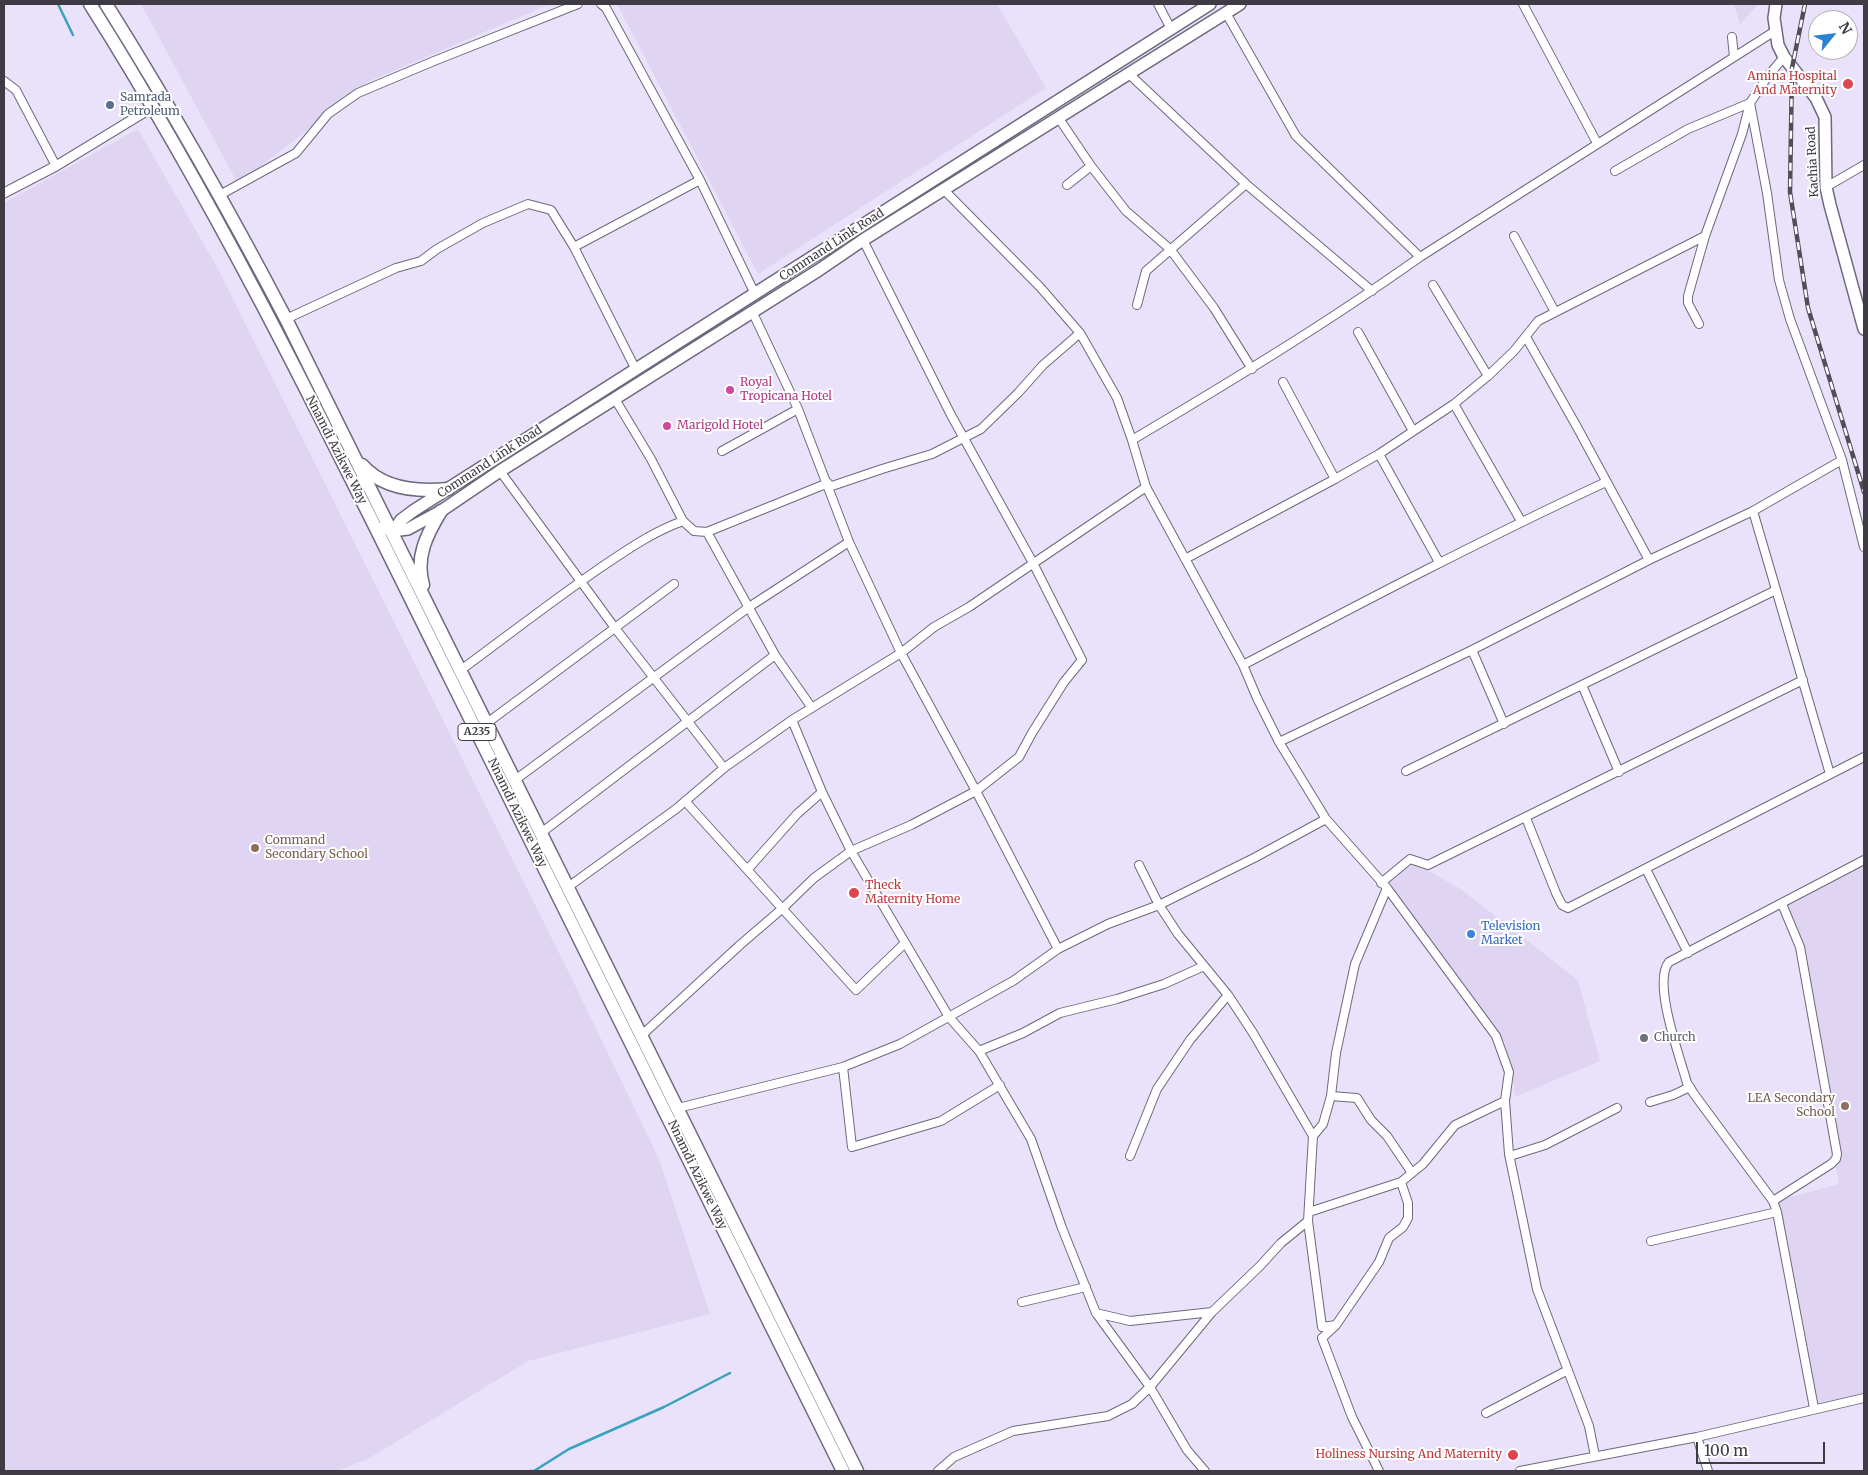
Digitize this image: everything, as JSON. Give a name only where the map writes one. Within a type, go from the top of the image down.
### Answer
[{"type":"highway","name":"Nnamdi Azikwe Way","points":[[90,4],[153,107],[253,286],[368,513],[843,1471]]},
{"type":"highway","name":"Nnamdi Azikwe Way","points":[[106,4],[160,94],[286,319],[857,1471]]},
{"type":"highway","points":[[349,447],[366,469],[376,477],[389,483],[416,489],[448,489]]},
{"type":"highway","points":[[429,606],[422,582],[420,566],[422,550],[427,534],[441,511]]},
{"type":"main road","name":"Command Link Road","points":[[392,531],[407,515],[1210,4]]},
{"type":"main road","name":"Command Link Road","points":[[392,531],[408,529],[441,511],[500,471],[819,270],[863,240],[1240,4]]},
{"type":"main road","name":"Kachia Road","points":[[1776,4],[1774,18],[1778,45],[1784,57],[1822,108],[1825,122],[1826,187],[1834,223],[1864,329]]},
{"type":"main road","points":[[812,258],[819,270]]},
{"type":"main road","points":[[368,513],[377,523],[392,531],[392,554],[399,576]]},
{"type":"street","points":[[218,196],[296,152],[328,114],[358,93],[434,60],[578,4]]},
{"type":"street","points":[[600,4],[606,8],[700,180],[755,294]]},
{"type":"street","points":[[1158,4],[1171,28]]},
{"type":"street","points":[[1523,4],[1597,143]]},
{"type":"street","points":[[1226,13],[1296,136],[1420,257]]},
{"type":"street","points":[[1132,440],[1252,369],[1372,291],[1420,257],[1775,31]]},
{"type":"street","points":[[1732,37],[1734,57]]},
{"type":"street","points":[[1699,324],[1688,303],[1688,296],[1705,236],[1742,134],[1750,103],[1768,76],[1784,57]]},
{"type":"street","points":[[1128,73],[1246,184],[1372,291]]},
{"type":"street","points":[[4,81],[16,90],[56,166]]},
{"type":"street","points":[[1615,171],[1688,129],[1750,103]]},
{"type":"street","points":[[1750,103],[1767,193],[1779,280],[1790,319],[1842,460],[1864,548]]},
{"type":"street","points":[[4,194],[56,166],[153,107]]},
{"type":"street","points":[[1058,117],[1091,166],[1126,211],[1170,250],[1214,308],[1252,369]]},
{"type":"street","points":[[1826,187],[1864,165]]},
{"type":"street","points":[[1067,185],[1091,166]]},
{"type":"street","points":[[574,247],[700,180]]},
{"type":"street","points":[[1137,305],[1146,272],[1246,184]]},
{"type":"street","points":[[944,190],[1040,287],[1080,333],[1117,398],[1146,487],[1243,665],[1279,742],[1326,819],[1384,886],[1496,1036],[1509,1072],[1505,1101],[1510,1156],[1536,1289],[1589,1426],[1595,1456]]},
{"type":"street","points":[[286,319],[396,268],[422,261],[437,249],[483,223],[528,204],[550,210],[574,247],[636,370]]},
{"type":"street","points":[[1514,236],[1555,312]]},
{"type":"street","points":[[1185,559],[1379,454],[1454,404],[1488,376],[1514,351],[1538,321],[1705,236]]},
{"type":"street","points":[[642,1035],[814,878],[851,852],[911,825],[976,791],[1019,757],[1064,682],[1082,660],[1033,564],[964,437],[863,240]]},
{"type":"street","points":[[1433,285],[1488,376]]},
{"type":"street","points":[[752,311],[798,409],[849,542],[900,653],[976,791],[1058,950]]},
{"type":"street","points":[[1358,332],[1413,431]]},
{"type":"street","points":[[615,399],[651,459],[683,521],[694,531],[707,532],[828,485],[932,454],[981,429],[1018,393],[1043,365],[1080,333]]},
{"type":"street","points":[[1526,337],[1649,560]]},
{"type":"street","points":[[1282,382],[1335,479]]},
{"type":"street","points":[[1454,404],[1521,521]]},
{"type":"street","points":[[722,451],[798,409]]},
{"type":"street","points":[[1379,454],[1439,562]]},
{"type":"street","points":[[1279,742],[1472,650],[1649,560],[1753,511],[1842,460]]},
{"type":"street","points":[[500,471],[615,628],[724,768]]},
{"type":"street","points":[[1243,665],[1439,562],[1521,521],[1606,482]]},
{"type":"street","points":[[568,887],[685,801],[724,768],[792,720],[900,653],[934,627],[969,607],[1146,487]]},
{"type":"street","points":[[1753,511],[1830,774]]},
{"type":"street","points":[[461,670],[581,581],[638,542],[662,529],[683,521]]},
{"type":"street","points":[[707,532],[775,655],[812,708]]},
{"type":"street","points":[[515,780],[749,607],[849,542]]},
{"type":"street","points":[[487,723],[674,584]]},
{"type":"street","points":[[1406,772],[1776,590]]},
{"type":"street","points":[[1472,650],[1504,724]]},
{"type":"street","points":[[541,833],[775,655]]},
{"type":"street","points":[[1313,1136],[1323,1124],[1331,1096],[1336,1053],[1355,964],[1384,886],[1410,858],[1428,865],[1803,680]]},
{"type":"street","points":[[1582,685],[1619,772]]},
{"type":"street","points":[[792,720],[822,792],[851,852],[949,1018],[979,1051],[1031,1139],[1062,1228],[1096,1313],[1150,1387],[1187,1450],[1205,1471]]},
{"type":"street","points":[[1526,818],[1556,893],[1562,905],[1568,908],[1864,757]]},
{"type":"street","points":[[748,869],[797,814],[822,792]]},
{"type":"street","points":[[685,801],[856,990],[905,943]]},
{"type":"street","points":[[678,1108],[843,1066],[900,1044],[1013,981],[1058,950],[1108,924],[1160,905],[1254,858],[1326,819]]},
{"type":"street","points":[[1814,1408],[1777,1212],[1773,1201],[1687,1082],[1664,1000],[1663,975],[1669,962],[1864,860]]},
{"type":"street","points":[[1139,865],[1178,934],[1228,995],[1253,1033],[1313,1136],[1308,1221],[1322,1327],[1336,1325]]},
{"type":"street","points":[[1646,869],[1688,953]]},
{"type":"street","points":[[1773,1201],[1831,1164],[1836,1159],[1837,1154],[1800,948],[1782,904]]},
{"type":"street","points":[[979,1051],[1023,1033],[1060,1013],[1117,999],[1164,984],[1204,966]]},
{"type":"street","points":[[1130,1156],[1157,1089],[1190,1040],[1228,995]]},
{"type":"street","points":[[843,1066],[852,1147],[941,1121],[1000,1085]]},
{"type":"street","points":[[1650,1102],[1673,1095],[1690,1086]]},
{"type":"street","points":[[1331,1096],[1357,1098],[1371,1120],[1387,1136],[1412,1173]]},
{"type":"street","points":[[1309,1212],[1400,1182],[1423,1164],[1455,1125],[1505,1101]]},
{"type":"street","points":[[1510,1156],[1545,1145],[1617,1108]]},
{"type":"street","points":[[1379,1471],[1352,1417],[1322,1338],[1336,1325],[1379,1262],[1389,1238],[1403,1227],[1408,1218],[1408,1202],[1400,1182]]},
{"type":"street","points":[[1651,1241],[1777,1212]]},
{"type":"street","points":[[938,1471],[954,1457],[1013,1431],[1108,1416],[1132,1404],[1150,1387],[1212,1312],[1260,1266],[1280,1243],[1308,1221]]},
{"type":"street","points":[[1022,1302],[1086,1287]]},
{"type":"street","points":[[1096,1313],[1130,1321],[1212,1312]]},
{"type":"street","points":[[1486,1413],[1568,1370]]},
{"type":"street","points":[[1520,1471],[1697,1437],[1814,1408],[1864,1398]]},
{"type":"street","points":[[1697,1437],[1708,1471]]},
{"type":"shaded area","points":[[141,4],[550,4],[370,81],[238,184]]},
{"type":"shaded area","points":[[617,4],[997,4],[1046,88],[758,274]]},
{"type":"shaded area","points":[[1734,4],[1758,4],[1740,25]]},
{"type":"shaded area","name":"Command Secondary School","points":[[138,129],[217,267],[573,981],[659,1159],[710,1314],[528,1361],[368,1459],[337,1471],[4,1471],[4,203]]},
{"type":"shaded area","name":"Television Market","points":[[1413,862],[1459,888],[1578,980],[1600,1061],[1515,1097],[1513,1077],[1505,1043],[1385,881]]},
{"type":"shaded area","name":"LEA Secondary School","points":[[1864,864],[1864,1398],[1814,1408],[1776,1201],[1839,1184],[1803,962],[1783,908]]},
{"type":"waterway","points":[[58,4],[73,35]]},
{"type":"waterway","points":[[530,1471],[534,1471],[569,1449],[664,1407],[730,1373]]},
{"type":"railway","points":[[1805,4],[1792,68],[1790,192],[1808,308],[1864,492]]},
{"type":"place","name":"Amina Hospital And Maternity","points":[[1848,84]]},
{"type":"place","name":"Samrada Petroleum","points":[[110,105]]},
{"type":"place","name":"Royal Tropicana Hotel","points":[[730,390]]},
{"type":"place","name":"Marigold Hotel","points":[[667,426]]},
{"type":"place","name":"Command Secondary School","points":[[255,848]]},
{"type":"place","name":"Theck Maternity Home","points":[[854,893]]},
{"type":"place","name":"Television Market","points":[[1471,934]]},
{"type":"place","name":"Church","points":[[1644,1038]]},
{"type":"place","name":"LEA Secondary School","points":[[1845,1106]]},
{"type":"place","name":"Holiness Nursing And Maternity","points":[[1513,1455]]}]
